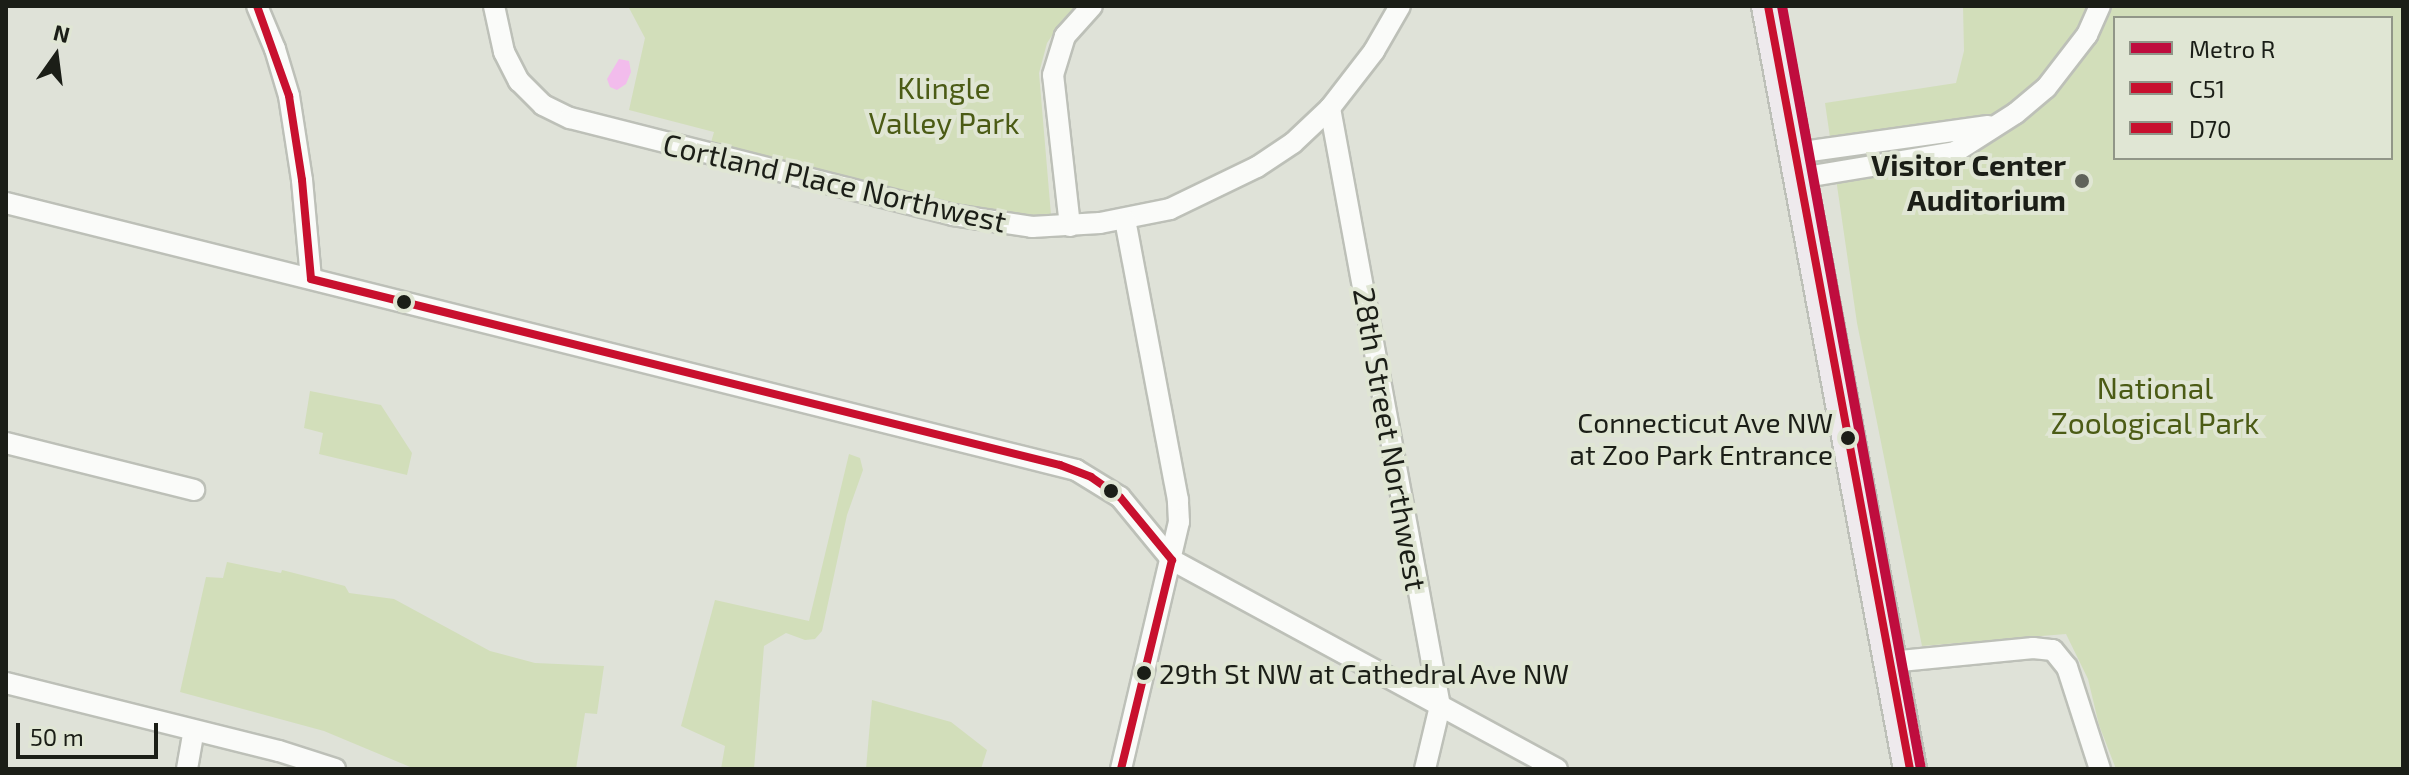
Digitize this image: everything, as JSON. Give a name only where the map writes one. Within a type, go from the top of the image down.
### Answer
[{"type":"main road","points":[[1768,6],[1910,769]]},
{"type":"street","points":[[257,6],[275,49],[292,108],[311,279]]},
{"type":"street","name":"Cortland Place Northwest","points":[[494,6],[504,52],[519,81],[543,105],[570,118],[953,215],[1032,227],[1125,220],[1170,209],[1233,181],[1293,143],[1330,108],[1369,58],[1400,6]]},
{"type":"street","points":[[1070,226],[1053,75],[1065,36],[1092,6]]},
{"type":"street","points":[[1798,165],[1955,152],[2016,113],[2046,88],[2087,35],[2100,6]]},
{"type":"street","name":"28th Street Northwest","points":[[1330,108],[1440,706],[1425,769]]},
{"type":"street","points":[[6,203],[1060,465],[1091,477],[1120,497],[1172,560],[1557,769]]},
{"type":"street","points":[[1121,769],[1179,522],[1178,500],[1125,220]]},
{"type":"street","points":[[6,443],[194,490]]},
{"type":"street","points":[[1890,662],[2033,648],[2053,650],[2067,667],[2100,769]]},
{"type":"street","points":[[6,683],[335,769]]},
{"type":"street","points":[[187,769],[194,731]]},
{"type":"green space","name":"Klingle Valley Park","points":[[628,6],[1077,6],[1063,19],[1047,43],[1039,73],[1051,215],[1003,217],[950,206],[710,146],[714,132],[629,110],[645,38]]},
{"type":"green space","name":"National Zoological Park","points":[[1963,6],[2403,6],[2403,769],[2116,769],[2099,725],[2088,679],[2066,634],[1922,646],[1857,323],[1825,103],[1956,83],[1964,51]]},
{"type":"green space","points":[[310,391],[381,405],[412,453],[407,475],[319,454],[323,433],[304,428]]},
{"type":"green space","points":[[849,454],[860,458],[863,470],[847,515],[822,631],[815,639],[805,640],[786,633],[764,646],[754,769],[721,769],[725,746],[681,726],[715,600],[809,621]]},
{"type":"green space","points":[[227,562],[281,573],[282,570],[345,586],[349,593],[394,599],[490,651],[535,663],[604,666],[597,714],[585,713],[576,769],[415,769],[324,731],[180,692],[206,577],[223,578]]},
{"type":"green space","points":[[872,700],[951,722],[987,750],[981,769],[866,769]]},
{"type":"shaded area","points":[[619,59],[629,61],[631,72],[626,84],[617,90],[610,87],[607,79]]},
{"type":"metro line","name":"R","points":[[1782,6],[1921,769]]},
{"type":"transit line","name":"C51","points":[[257,6],[289,96],[302,180],[311,279]]},
{"type":"transit line","name":"D70","points":[[1768,6],[1910,769]]},
{"type":"transit line","name":"C51","points":[[311,279],[1060,465],[1091,477],[1120,497],[1172,560]]},
{"type":"transit line","name":"C51","points":[[1121,769],[1172,560]]},
{"type":"place","name":"Visitor Center Auditorium","points":[[2082,181]]},
{"type":"place","name":"Connecticut Ave NW at Zoo Park Entrance","points":[[1848,438]]},
{"type":"place","name":"29th St NW at Cathedral Ave NW","points":[[1144,673]]}]
